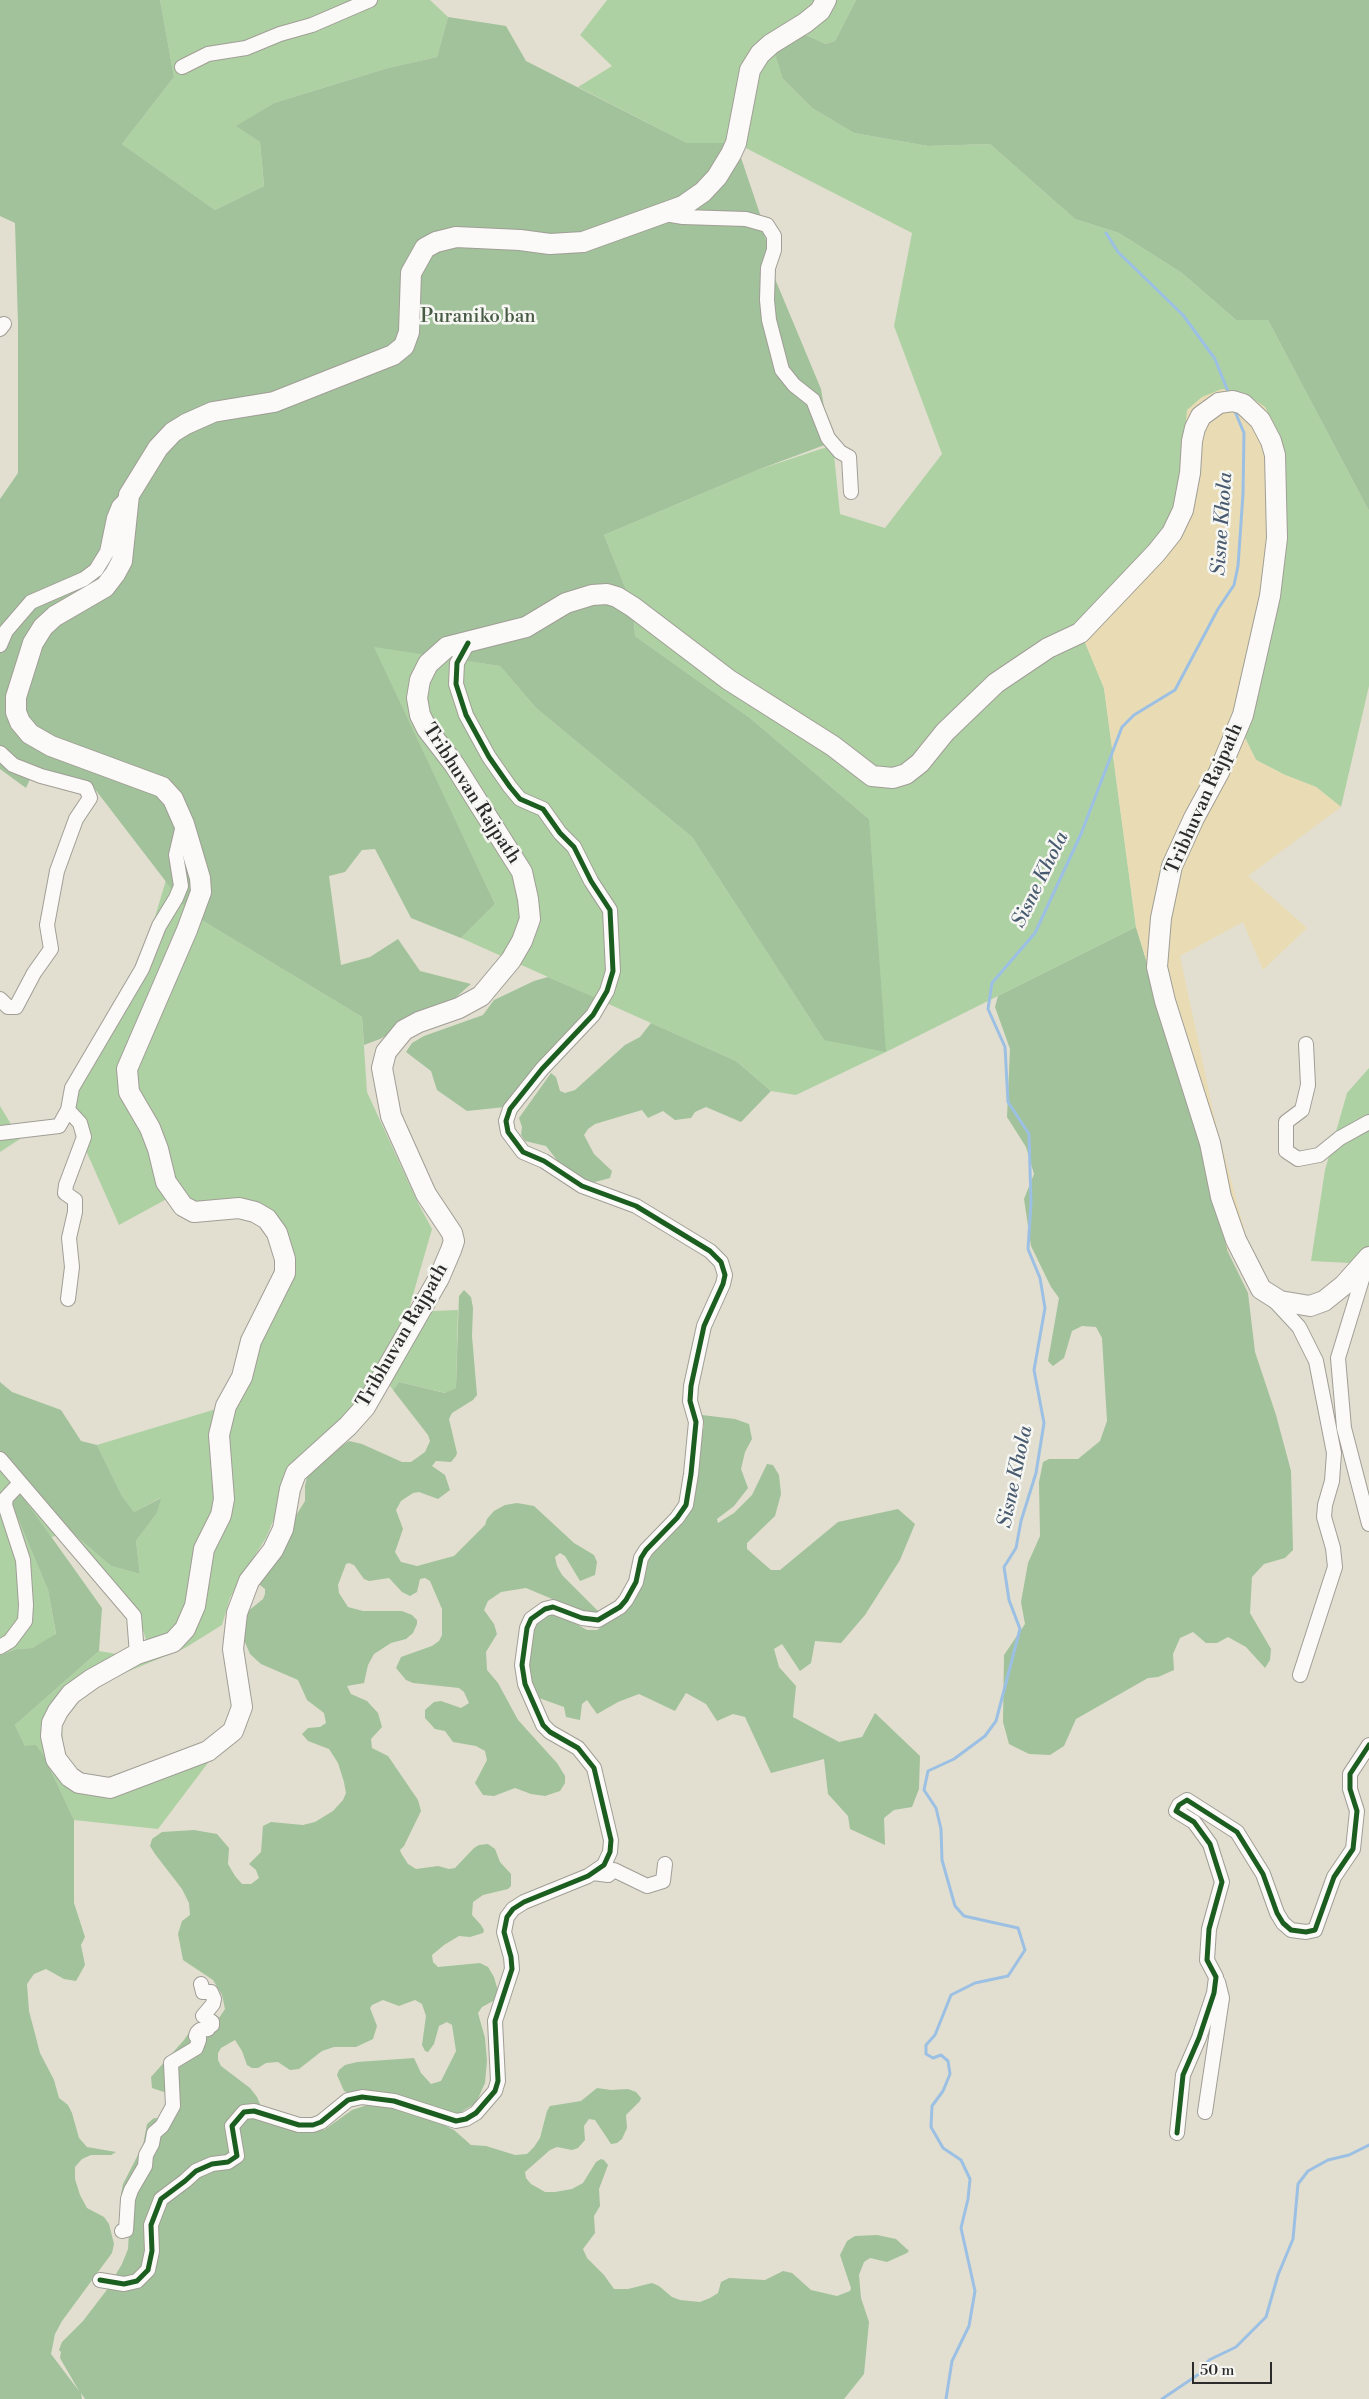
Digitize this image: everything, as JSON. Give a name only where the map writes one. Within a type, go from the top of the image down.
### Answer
[{"type":"highway","name":"Tribhuvan Rajpath","points":[[826,0],[820,10],[805,23],[770,44],[760,54],[750,70],[736,143],[717,177],[704,192],[683,206],[583,242],[550,244],[520,240],[456,237],[431,245],[425,248],[411,273],[409,332],[404,346],[393,355],[274,402],[213,412],[173,432],[158,448],[129,496],[122,561],[105,587],[55,616],[43,627],[33,643],[16,697],[16,712],[20,722],[30,734],[51,746],[162,787],[173,799],[184,824],[200,878],[201,892],[187,930],[127,1069],[129,1092],[150,1128],[158,1149],[166,1182],[183,1206],[194,1212],[238,1208],[255,1212],[267,1219],[282,1246],[285,1259],[284,1273],[251,1341],[242,1377],[226,1406],[219,1435],[224,1499],[221,1514],[204,1549],[196,1606],[185,1629],[173,1642],[138,1654],[71,1694],[52,1723],[51,1736],[56,1759],[70,1776],[79,1782],[110,1788],[208,1751],[232,1731],[242,1707],[233,1648],[237,1613],[249,1581],[273,1550],[282,1529],[290,1489],[296,1473],[348,1426],[365,1407],[434,1286],[452,1250],[454,1241],[452,1233],[426,1194],[395,1125],[387,1100],[382,1068],[386,1052],[404,1030],[418,1022],[459,1008],[480,996],[511,960],[522,941],[530,919],[522,872],[454,764],[427,729],[420,715],[417,698],[420,680],[428,664],[447,647],[526,627],[566,603],[592,595],[607,594],[617,597],[633,607],[729,680],[833,746],[872,776],[893,778],[906,774],[920,763],[945,732],[996,683],[1048,648],[1080,633],[1156,553],[1172,533],[1183,510],[1190,473],[1192,441],[1195,428],[1201,416],[1219,403],[1232,401],[1243,404],[1253,411],[1271,440],[1275,455],[1277,538],[1272,588],[1243,715],[1219,772],[1194,818],[1172,866],[1161,918],[1157,967],[1164,1001],[1210,1143],[1221,1197],[1245,1259],[1261,1289],[1269,1296]]},
{"type":"highway","points":[[1269,1296],[1291,1305],[1310,1306],[1324,1301],[1344,1286],[1369,1257]]},
{"type":"street","points":[[182,67],[208,54],[246,48],[280,34],[312,25],[370,0]]},
{"type":"street","points":[[662,214],[683,217],[746,219],[767,225],[774,236],[774,250],[768,268],[767,300],[782,370],[789,381],[813,400],[828,438],[833,445],[849,458],[851,492]]},
{"type":"street","points":[[0,645],[6,631],[31,602],[84,579],[96,570],[107,552],[114,518],[120,506],[129,496]]},
{"type":"street","points":[[100,2280],[124,2284],[137,2281],[148,2270],[152,2251],[151,2225],[160,2198],[196,2171],[212,2164],[228,2162],[237,2156],[232,2126],[244,2112],[254,2111],[298,2125],[309,2126],[321,2122],[348,2100],[362,2097],[394,2101],[456,2121],[466,2119],[476,2113],[495,2091],[498,2081],[495,2021],[512,1965],[504,1932],[506,1917],[524,1902],[593,1873],[604,1865],[610,1852],[610,1840],[594,1768],[582,1752],[550,1732],[541,1721],[523,1679],[524,1644],[527,1628],[531,1619],[538,1612],[553,1607],[587,1619],[598,1620],[611,1614],[631,1593],[646,1550],[678,1518],[686,1505],[696,1422],[690,1401],[691,1386],[704,1326],[723,1284],[725,1275],[721,1262],[710,1251],[636,1206],[582,1186],[544,1161],[523,1152],[508,1132],[506,1121],[510,1109],[542,1069],[593,1015],[607,991],[612,971],[610,910],[591,881],[574,847],[560,833],[543,809],[520,799],[510,788],[489,757],[466,715],[456,684],[457,663],[468,643]]},
{"type":"street","points":[[0,753],[13,765],[41,776],[86,788],[90,798],[76,819],[57,871],[47,925],[51,949],[34,973],[16,1008],[8,1007],[0,999]]},
{"type":"street","points":[[0,1134],[59,1126],[68,1110],[72,1088],[142,969],[159,926],[181,886],[176,855],[184,824]]},
{"type":"street","points":[[1306,1044],[1308,1085],[1302,1110],[1286,1122],[1286,1151],[1298,1160],[1319,1155],[1340,1138],[1369,1122]]},
{"type":"street","points":[[68,1110],[80,1123],[84,1137],[66,1185],[65,1193],[75,1200],[75,1212],[69,1238],[72,1267],[68,1299]]},
{"type":"street","points":[[1300,1675],[1335,1567],[1333,1548],[1324,1517],[1335,1464],[1338,1430],[1338,1358],[1369,1257]]},
{"type":"street","points":[[1269,1296],[1294,1321],[1310,1347],[1369,1524]]},
{"type":"street","points":[[0,1459],[134,1616],[138,1654]]},
{"type":"street","points":[[0,1647],[10,1641],[25,1621],[26,1604],[23,1560],[6,1505],[6,1498],[20,1483]]},
{"type":"street","points":[[1205,2112],[1222,1998],[1216,1977],[1208,1960],[1209,1929],[1222,1882],[1210,1844],[1194,1822],[1176,1811],[1178,1805],[1187,1800],[1237,1832],[1263,1874],[1277,1913],[1283,1922],[1291,1930],[1306,1932],[1315,1930],[1334,1877],[1353,1849],[1357,1811],[1350,1789],[1350,1774],[1369,1745]]},
{"type":"street","points":[[593,1873],[608,1875],[614,1870],[647,1886],[663,1881],[665,1864]]},
{"type":"street","points":[[1177,2133],[1183,2075],[1207,2016],[1216,1977]]},
{"type":"street","points":[[122,2231],[126,2230],[130,2190],[145,2166],[146,2155],[152,2144],[154,2132],[162,2126],[173,2106],[171,2062],[196,2048],[199,2040],[196,2036],[197,2033],[200,2030],[208,2030],[207,2028],[212,2025],[212,2022],[203,2016],[213,2004],[214,1999],[211,1992],[203,1992],[200,1984]]},
{"type":"green space","name":"Puraniko ban","points":[[0,0],[160,0],[174,77],[122,144],[215,210],[264,186],[260,142],[236,126],[274,103],[388,68],[437,57],[448,17],[506,26],[526,61],[687,143],[736,143],[761,217],[773,274],[821,389],[830,443],[760,469],[604,535],[633,607],[635,636],[750,718],[869,819],[886,1052],[824,1040],[692,837],[536,708],[500,666],[374,647],[495,904],[461,938],[411,918],[375,849],[362,850],[345,872],[329,876],[341,965],[370,957],[398,939],[420,971],[471,984],[454,999],[380,1039],[364,1045],[362,1017],[190,913],[91,784],[35,768],[26,788],[0,769],[0,499],[18,473],[18,324],[15,223],[0,216]]},
{"type":"green space","points":[[160,0],[430,0],[448,17],[437,57],[388,68],[274,103],[237,126],[260,142],[264,186],[215,210],[122,144],[174,77]]},
{"type":"green space","points":[[607,0],[856,0],[835,41],[826,44],[797,31],[783,79],[812,108],[854,133],[928,146],[990,144],[1075,219],[1119,233],[1182,273],[1236,320],[1268,320],[1369,511],[1369,686],[1341,807],[1316,787],[1285,775],[1256,760],[1245,738],[1271,630],[1182,466],[1176,501],[1169,524],[1084,640],[1104,688],[1136,927],[796,1095],[771,1091],[736,1061],[461,938],[495,904],[373,646],[500,666],[536,708],[692,837],[824,1040],[869,819],[750,718],[635,636],[633,607],[604,535],[760,469],[833,445],[840,514],[885,528],[942,454],[894,326],[912,233],[736,143],[687,143],[578,87],[612,66],[580,35]]},
{"type":"green space","points":[[856,0],[1369,0],[1369,511],[1268,320],[1236,320],[1182,273],[1119,233],[1075,219],[990,144],[928,146],[854,133],[812,108],[783,79],[775,53],[797,31],[826,44],[835,41]]},
{"type":"green space","points":[[166,880],[190,913],[362,1017],[367,1092],[418,1203],[432,1229],[408,1312],[458,1310],[456,1388],[446,1393],[399,1382],[393,1390],[378,1369],[348,1414],[283,1497],[266,1538],[230,1598],[222,1625],[185,1648],[112,1678],[87,1691],[61,1714],[63,1742],[67,1760],[77,1775],[97,1781],[127,1776],[229,1735],[158,1829],[74,1820],[44,1756],[25,1746],[15,1725],[99,1651],[153,1660],[136,1610],[65,1534],[51,1537],[20,1493],[11,1502],[48,1590],[56,1635],[32,1648],[17,1649],[0,1655],[0,1455],[77,1537],[111,1566],[140,1574],[136,1541],[157,1513],[160,1498],[134,1512],[122,1496],[97,1445],[226,1406],[285,1273],[267,1219],[194,1212],[174,1195],[119,1225],[68,1110],[137,977]]},
{"type":"green space","points":[[1136,927],[1185,1087],[1228,1252],[1248,1293],[1255,1352],[1276,1415],[1291,1471],[1293,1550],[1285,1558],[1264,1564],[1252,1577],[1250,1613],[1271,1649],[1270,1660],[1265,1668],[1246,1647],[1228,1637],[1217,1643],[1206,1643],[1193,1632],[1180,1638],[1173,1654],[1174,1670],[1158,1677],[1148,1678],[1076,1719],[1064,1746],[1050,1755],[1029,1754],[1009,1744],[1003,1722],[1004,1655],[1025,1624],[1021,1602],[1028,1563],[1040,1536],[1039,1482],[1043,1462],[1049,1459],[1078,1459],[1100,1441],[1107,1421],[1102,1338],[1096,1327],[1082,1326],[1072,1331],[1064,1358],[1053,1366],[1048,1361],[1059,1298],[1051,1287],[1031,1246],[1024,1199],[1034,1174],[1026,1147],[1007,1117],[1010,1049],[995,1007],[998,996]]},
{"type":"green space","points":[[548,977],[596,998],[572,1030],[521,1083],[505,1107],[467,1111],[437,1090],[431,1071],[406,1052],[412,1043],[424,1036],[483,1015],[494,1000],[534,981]]},
{"type":"green space","points":[[651,1023],[736,1061],[771,1091],[741,1122],[706,1107],[695,1112],[691,1118],[675,1120],[663,1111],[648,1118],[642,1110],[595,1124],[584,1135],[594,1154],[612,1171],[610,1178],[595,1182],[583,1181],[560,1164],[546,1146],[525,1141],[521,1135],[522,1127],[519,1118],[551,1073],[556,1077],[560,1091],[565,1093],[575,1090],[625,1045],[640,1037]]},
{"type":"green space","points":[[1369,1068],[1369,1264],[1311,1261],[1325,1170],[1347,1093]]},
{"type":"green space","points":[[0,1106],[20,1139],[0,1152]]},
{"type":"green space","points":[[464,1290],[471,1297],[473,1308],[472,1336],[477,1395],[473,1400],[452,1413],[449,1419],[457,1453],[456,1456],[451,1462],[436,1461],[432,1466],[445,1475],[450,1490],[438,1499],[419,1492],[413,1493],[401,1501],[396,1510],[403,1529],[395,1552],[401,1562],[417,1566],[454,1556],[485,1525],[487,1519],[494,1511],[505,1505],[517,1503],[534,1506],[574,1543],[594,1555],[597,1562],[595,1575],[580,1581],[565,1556],[560,1553],[555,1557],[562,1575],[600,1613],[595,1617],[526,1588],[501,1592],[488,1601],[484,1610],[494,1624],[497,1634],[486,1652],[487,1670],[498,1683],[518,1720],[557,1763],[565,1776],[565,1783],[560,1791],[545,1796],[531,1794],[515,1788],[494,1796],[483,1795],[475,1783],[487,1760],[485,1751],[476,1746],[453,1742],[445,1731],[435,1729],[425,1718],[425,1710],[434,1702],[441,1701],[461,1708],[469,1703],[464,1692],[459,1688],[413,1683],[406,1680],[396,1668],[401,1657],[432,1646],[439,1641],[442,1635],[442,1609],[430,1581],[425,1578],[420,1579],[417,1592],[410,1596],[402,1592],[389,1578],[369,1581],[364,1579],[354,1565],[349,1563],[346,1564],[338,1585],[339,1593],[348,1607],[363,1611],[402,1611],[412,1615],[417,1620],[413,1633],[406,1639],[391,1643],[374,1654],[368,1665],[364,1683],[347,1686],[351,1694],[367,1701],[378,1713],[382,1727],[371,1739],[372,1748],[388,1756],[418,1800],[421,1811],[404,1846],[400,1850],[401,1853],[408,1864],[416,1869],[438,1866],[449,1869],[455,1868],[474,1848],[479,1845],[488,1844],[495,1849],[500,1862],[511,1874],[511,1886],[508,1889],[483,1895],[473,1902],[472,1915],[481,1925],[484,1930],[483,1933],[470,1937],[459,1936],[432,1955],[433,1962],[438,1967],[480,1963],[488,1967],[494,1977],[498,1991],[495,2000],[482,2007],[478,2013],[485,2038],[487,2061],[485,2083],[476,2103],[458,2114],[401,2101],[362,2097],[344,2091],[337,2075],[339,2070],[345,2065],[357,2062],[414,2058],[421,2073],[431,2084],[441,2081],[456,2051],[452,2025],[447,2022],[439,2026],[434,2044],[428,2052],[425,2051],[422,2045],[426,2016],[422,2004],[415,2000],[399,2006],[383,2000],[372,2005],[370,2008],[377,2026],[373,2039],[356,2047],[334,2047],[322,2051],[299,2069],[290,2070],[278,2062],[266,2063],[258,2068],[252,2068],[247,2065],[242,2051],[235,2040],[221,2048],[218,2053],[218,2060],[221,2066],[250,2088],[257,2097],[264,2114],[294,2131],[324,2130],[352,2110],[373,2103],[393,2106],[434,2120],[454,2130],[471,2145],[486,2146],[515,2155],[527,2154],[534,2147],[540,2138],[550,2106],[581,2101],[597,2088],[611,2090],[628,2089],[636,2092],[641,2098],[640,2101],[626,2115],[627,2128],[622,2139],[617,2143],[611,2144],[595,2120],[589,2119],[584,2126],[585,2140],[578,2148],[572,2150],[557,2147],[550,2150],[525,2172],[526,2178],[531,2184],[545,2192],[555,2192],[572,2189],[583,2183],[596,2162],[601,2159],[608,2165],[599,2189],[600,2206],[594,2216],[595,2233],[583,2249],[587,2258],[604,2275],[614,2289],[628,2289],[652,2283],[659,2286],[672,2297],[680,2300],[700,2302],[710,2298],[718,2293],[721,2282],[729,2278],[765,2280],[783,2271],[792,2273],[811,2290],[837,2296],[850,2291],[851,2288],[840,2255],[847,2241],[855,2236],[877,2235],[896,2239],[909,2251],[907,2253],[887,2262],[870,2258],[864,2262],[859,2275],[861,2298],[869,2322],[864,2374],[844,2399],[85,2399],[81,2393],[82,2399],[0,2399],[0,1655],[17,1649],[32,1648],[56,1634],[48,1590],[11,1502],[20,1493],[102,1608],[99,1651],[15,1725],[25,1746],[36,1745],[44,1756],[74,1820],[74,1903],[85,1937],[81,1945],[85,1965],[76,1981],[64,1979],[46,1969],[34,1974],[27,1984],[29,2011],[40,2053],[54,2080],[59,2098],[68,2105],[72,2113],[79,2138],[87,2147],[116,2152],[111,2155],[91,2155],[82,2159],[75,2167],[75,2179],[80,2195],[87,2208],[104,2217],[109,2224],[114,2244],[112,2253],[62,2321],[55,2334],[51,2354],[79,2391],[60,2358],[61,2352],[59,2350],[62,2342],[83,2321],[106,2291],[122,2264],[128,2249],[129,2232],[121,2194],[123,2184],[143,2145],[147,2124],[154,2118],[163,2119],[175,2114],[181,2107],[179,2097],[152,2088],[151,2077],[184,2040],[195,2024],[219,2018],[225,2009],[222,1995],[213,1980],[183,1960],[178,1934],[182,1921],[190,1915],[189,1903],[182,1889],[150,1846],[152,1839],[162,1832],[194,1830],[217,1834],[229,1848],[228,1864],[235,1876],[242,1884],[251,1884],[259,1878],[256,1870],[249,1864],[261,1852],[263,1826],[271,1822],[303,1825],[315,1822],[333,1811],[343,1800],[346,1793],[338,1763],[329,1749],[308,1741],[302,1734],[308,1728],[320,1727],[326,1723],[324,1713],[307,1700],[298,1680],[261,1664],[250,1654],[244,1640],[247,1612],[263,1599],[265,1594],[265,1589],[260,1585],[252,1584],[275,1556],[285,1550],[292,1522],[305,1501],[305,1486],[309,1468],[349,1441],[362,1444],[402,1462],[411,1462],[425,1452],[430,1441],[428,1435],[393,1390],[399,1382],[445,1393],[456,1388],[459,1296]]},
{"type":"green space","points":[[0,1382],[12,1392],[61,1410],[81,1441],[97,1445],[122,1496],[134,1512],[161,1498],[157,1513],[136,1541],[140,1574],[111,1566],[77,1537],[0,1455]]},
{"type":"green space","points":[[702,1415],[735,1419],[749,1424],[752,1439],[745,1452],[741,1469],[748,1488],[734,1506],[717,1519],[718,1523],[734,1513],[752,1495],[767,1464],[773,1465],[779,1475],[781,1494],[775,1516],[747,1543],[747,1549],[771,1570],[780,1570],[838,1522],[898,1509],[915,1524],[900,1560],[865,1615],[841,1643],[815,1641],[811,1663],[800,1671],[782,1644],[774,1649],[779,1667],[796,1686],[793,1717],[839,1742],[862,1737],[875,1713],[920,1756],[919,1789],[912,1807],[894,1810],[884,1818],[885,1845],[850,1829],[848,1816],[828,1794],[824,1759],[771,1773],[745,1717],[733,1714],[717,1721],[706,1704],[686,1693],[675,1711],[639,1694],[618,1702],[597,1714],[587,1700],[582,1704],[580,1720],[566,1717],[564,1707],[539,1698],[532,1690],[529,1663],[532,1626],[553,1611],[587,1630],[597,1630],[627,1609],[639,1592],[651,1552],[681,1519],[699,1437],[704,1427]]},
{"type":"sand","points":[[1222,389],[1245,393],[1265,407],[1275,425],[1285,468],[1271,630],[1245,738],[1256,760],[1285,775],[1316,787],[1341,807],[1248,876],[1307,928],[1263,970],[1243,922],[1180,956],[1215,1120],[1249,1247],[1228,1252],[1185,1087],[1136,927],[1104,688],[1084,640],[1169,524],[1176,501],[1182,466],[1187,410],[1202,397]]},
{"type":"waterway","name":"Sisne Khola","points":[[1106,233],[1118,252],[1183,315],[1215,359],[1229,394]]},
{"type":"waterway","name":"Sisne Khola","points":[[946,2399],[952,2361],[969,2326],[975,2291],[961,2228],[968,2199],[970,2179],[961,2160],[943,2148],[931,2127],[932,2106],[943,2091],[950,2074],[948,2061],[941,2055],[933,2058],[926,2054],[926,2045],[935,2035],[951,1995],[975,1983],[1008,1976],[1025,1950],[1018,1928],[964,1916],[955,1906],[942,1860],[941,1829],[936,1808],[924,1790],[928,1771],[954,1759],[985,1736],[996,1721],[1020,1629],[1009,1600],[1004,1567],[1016,1548],[1021,1521],[1036,1473],[1044,1423],[1034,1370],[1045,1308],[1040,1278],[1028,1249],[1031,1203],[1029,1134],[1008,1102],[1005,1047],[988,1009],[992,983],[1035,933],[1081,834],[1122,727],[1134,715],[1175,690],[1218,609],[1234,585],[1238,566],[1243,494],[1244,433],[1234,409]]},
{"type":"waterway","points":[[1162,2399],[1199,2374],[1209,2360],[1236,2347],[1266,2317],[1278,2275],[1293,2239],[1298,2184],[1308,2171],[1328,2160],[1349,2155],[1369,2145]]},
{"type":"cycle path","points":[[100,2280],[124,2284],[137,2281],[148,2270],[152,2251],[151,2225],[161,2199],[196,2171],[212,2164],[228,2162],[237,2156],[232,2126],[244,2112],[254,2111],[299,2125],[313,2125],[321,2122],[348,2100],[362,2097],[394,2101],[456,2121],[466,2119],[476,2113],[495,2091],[498,2081],[495,2021],[512,1969],[511,1957],[504,1932],[507,1917],[513,1909],[524,1902],[588,1876],[604,1865],[610,1852],[611,1840],[594,1768],[578,1748],[550,1732],[543,1725],[525,1684],[522,1665],[527,1628],[531,1619],[545,1609],[553,1607],[582,1618],[598,1620],[620,1607],[636,1582],[641,1558],[646,1550],[677,1518],[686,1505],[696,1422],[690,1401],[691,1386],[704,1326],[723,1284],[725,1275],[721,1262],[710,1251],[636,1206],[582,1186],[544,1161],[523,1152],[508,1132],[506,1121],[510,1109],[542,1069],[593,1015],[607,991],[613,971],[610,910],[591,881],[574,847],[560,833],[543,809],[520,799],[510,787],[489,757],[466,715],[456,684],[457,663],[468,643]]},
{"type":"cycle path","points":[[1177,2133],[1183,2075],[1199,2038],[1214,1993],[1216,1977],[1207,1960],[1209,1929],[1222,1882],[1210,1844],[1194,1822],[1176,1811],[1179,1805],[1187,1800],[1237,1832],[1263,1874],[1277,1913],[1283,1923],[1291,1930],[1306,1932],[1315,1930],[1334,1877],[1353,1849],[1357,1811],[1350,1789],[1350,1774],[1369,1745]]}]
